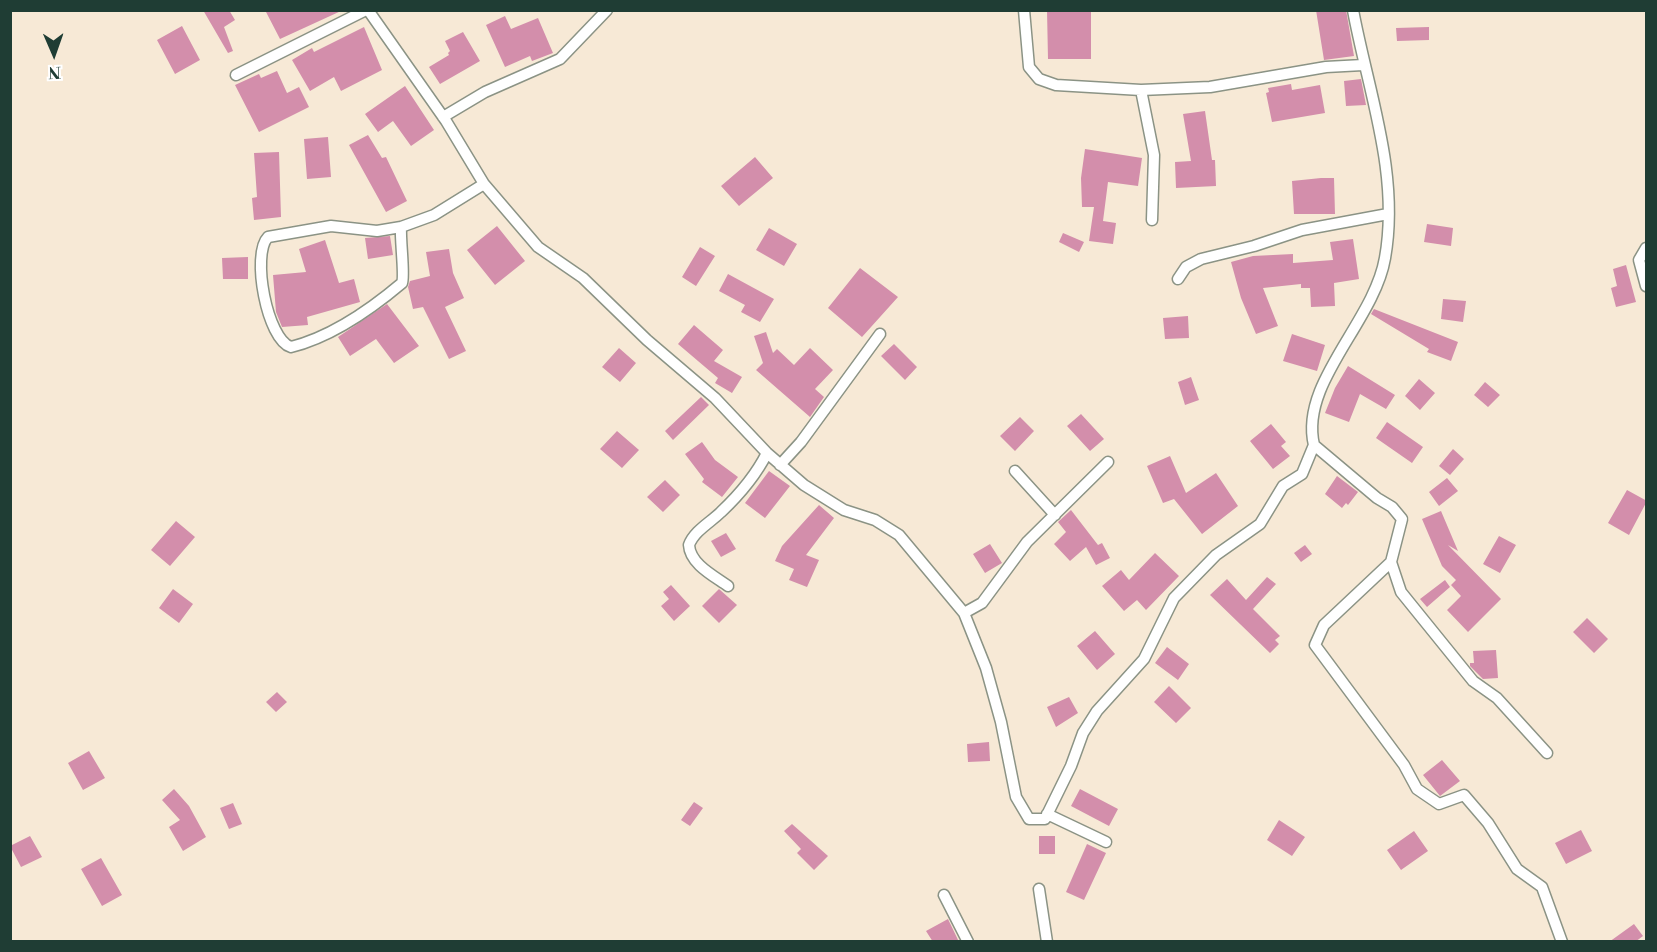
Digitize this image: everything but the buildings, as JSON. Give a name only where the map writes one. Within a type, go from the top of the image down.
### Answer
[{"type":"street","points":[[236,75],[367,10],[443,117],[484,184],[538,247],[583,278],[647,340],[716,398],[767,453],[804,485],[844,510],[875,520],[899,535],[963,613],[986,668],[1001,722],[1018,805],[1029,819],[1045,819],[1071,766],[1083,733],[1097,711],[1144,659],[1174,598],[1216,555],[1260,524],[1282,486],[1302,474],[1314,446],[1311,419],[1318,392],[1360,323],[1375,289],[1385,260],[1388,214],[1377,110],[1363,65],[1353,10]]},
{"type":"street","points":[[443,117],[485,92],[560,59],[607,10]]},
{"type":"street","points":[[1024,10],[1029,67],[1038,79],[1066,86],[1141,90],[1210,87],[1326,67],[1363,65]]},
{"type":"street","points":[[1141,90],[1154,154],[1152,220]]},
{"type":"street","points":[[401,227],[400,258],[405,277],[402,283],[355,317],[316,339],[291,347],[281,341],[263,289],[261,252],[266,240],[273,234],[331,226],[377,231],[401,227],[434,215],[484,184]]},
{"type":"street","points":[[1178,279],[1186,267],[1201,259],[1254,246],[1302,230],[1388,214]]},
{"type":"street","points":[[1647,248],[1639,260],[1647,286]]},
{"type":"street","points":[[780,465],[801,442],[880,333]]},
{"type":"street","points":[[1314,446],[1377,498],[1392,507],[1402,519],[1391,562],[1324,625],[1315,645],[1404,765],[1417,789],[1439,804],[1464,795],[1488,823],[1517,869],[1542,886],[1562,942]]},
{"type":"street","points":[[728,586],[698,563],[693,557],[689,544],[695,534],[722,512],[744,488],[767,453]]},
{"type":"street","points":[[963,613],[982,603],[1027,542],[1108,462]]},
{"type":"street","points":[[1015,471],[1055,515]]},
{"type":"street","points":[[1391,562],[1401,592],[1473,681],[1497,698],[1547,753]]},
{"type":"street","points":[[1047,814],[1106,842]]},
{"type":"street","points":[[1039,889],[1047,942]]},
{"type":"street","points":[[944,895],[968,942]]}]
